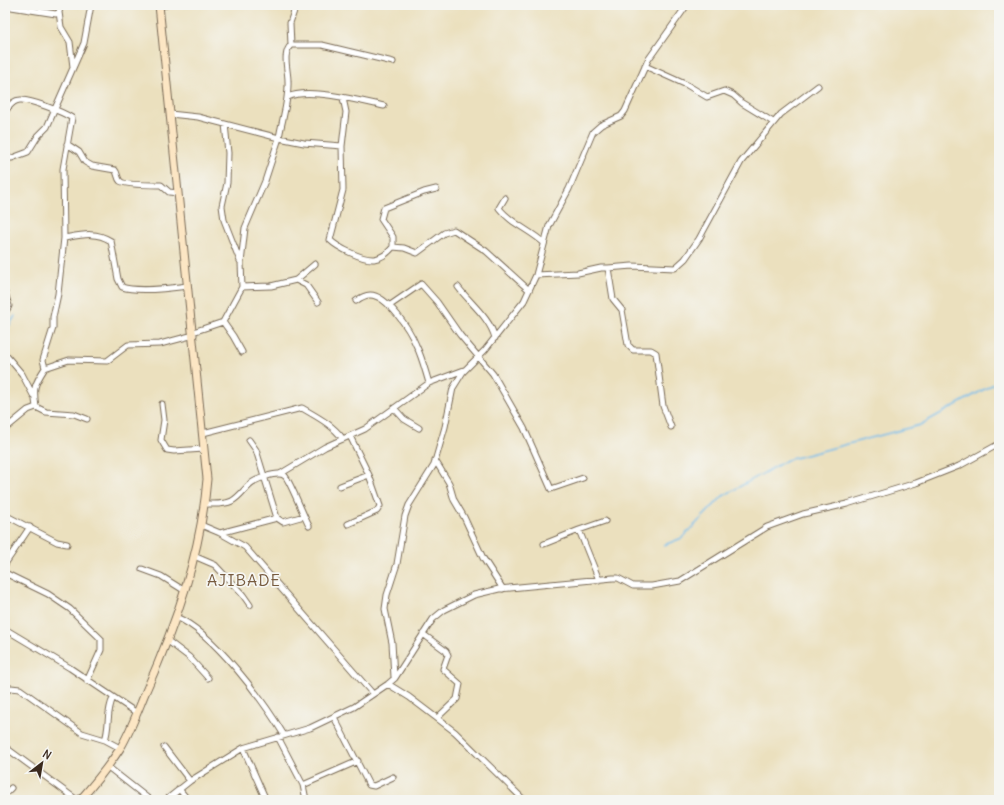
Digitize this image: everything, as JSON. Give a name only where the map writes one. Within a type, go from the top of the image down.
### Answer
[{"type":"main road","points":[[79,800],[108,766],[120,748],[168,641],[185,591],[205,504],[207,479],[203,433],[170,114],[161,5]]},
{"type":"street","points":[[61,5],[59,12],[61,27],[70,42],[73,67]]},
{"type":"street","points":[[5,158],[12,158],[28,152],[38,136],[45,130],[84,43],[90,5]]},
{"type":"street","points":[[45,368],[69,360],[108,361],[128,345],[160,344],[193,334],[223,322],[242,287],[241,263],[245,228],[265,181],[279,138],[288,97],[286,55],[288,48],[291,45],[290,23],[296,5]]},
{"type":"street","points":[[395,678],[392,643],[385,609],[387,595],[397,564],[407,510],[435,460],[445,428],[453,388],[466,369],[495,338],[517,311],[536,275],[553,216],[569,189],[593,132],[601,125],[621,116],[625,111],[645,66],[687,5]]},
{"type":"street","points":[[5,6],[56,14],[59,12]]},
{"type":"street","points":[[291,45],[322,45],[394,62]]},
{"type":"street","points":[[645,66],[674,78],[707,97],[724,91],[733,95],[742,103],[773,122]]},
{"type":"street","points":[[536,275],[586,272],[601,268],[632,266],[675,268],[685,259],[699,239],[741,162],[773,122],[818,86]]},
{"type":"street","points":[[288,97],[293,94],[304,94],[361,100],[384,106]]},
{"type":"street","points":[[344,98],[346,112],[342,146],[343,190],[330,240],[343,250],[370,258],[379,257],[386,254],[393,247],[393,238],[382,220],[384,208],[436,189]]},
{"type":"street","points":[[5,111],[13,102],[20,100],[29,101],[72,118],[63,169],[64,238],[58,294],[53,318],[53,328],[43,360],[45,368],[37,383],[33,395]]},
{"type":"street","points":[[170,114],[198,117],[304,143],[342,146]]},
{"type":"street","points":[[225,124],[228,153],[223,213],[224,220],[241,263]]},
{"type":"street","points":[[67,144],[79,152],[85,162],[92,166],[114,170],[120,182],[150,186],[161,185],[169,192],[178,193]]},
{"type":"street","points":[[505,198],[499,208],[503,214],[535,234],[544,243]]},
{"type":"street","points":[[393,247],[404,248],[417,254],[444,233],[454,230],[486,251],[529,290]]},
{"type":"street","points":[[64,238],[92,234],[102,236],[111,241],[118,279],[122,287],[128,289],[188,286]]},
{"type":"street","points":[[242,287],[271,286],[296,280],[315,264]]},
{"type":"street","points":[[608,268],[613,299],[622,310],[628,345],[633,350],[651,350],[656,353],[663,406],[671,427]]},
{"type":"street","points":[[296,280],[306,285],[318,302]]},
{"type":"street","points":[[389,306],[420,284],[437,302],[493,374],[524,428],[552,489],[583,478]]},
{"type":"street","points":[[458,287],[483,317],[495,338]]},
{"type":"street","points":[[5,293],[9,306],[5,313]]},
{"type":"street","points":[[356,301],[368,294],[380,297],[389,306],[412,336],[429,383]]},
{"type":"street","points":[[223,322],[234,336],[242,352]]},
{"type":"street","points":[[5,354],[22,374],[33,395],[36,407]]},
{"type":"street","points":[[205,504],[221,504],[233,501],[252,482],[264,477],[280,474],[325,447],[365,429],[429,383],[466,369]]},
{"type":"street","points":[[162,404],[164,420],[161,440],[167,450],[204,449]]},
{"type":"street","points":[[5,429],[28,410],[36,407],[46,412],[74,414],[87,419]]},
{"type":"street","points":[[203,433],[302,408],[325,421],[336,430],[342,439]]},
{"type":"street","points":[[394,408],[404,419],[419,428]]},
{"type":"street","points":[[348,524],[379,509],[380,506],[369,475],[350,436]]},
{"type":"street","points":[[249,440],[256,450],[277,518],[284,522],[304,516]]},
{"type":"street","points":[[166,800],[190,781],[243,748],[310,728],[354,707],[395,678],[433,619],[444,610],[474,595],[503,588],[618,578],[633,586],[652,586],[680,581],[767,527],[803,514],[847,504],[916,483],[959,466],[999,444]]},
{"type":"street","points":[[435,460],[449,483],[454,500],[464,517],[483,558],[503,588]]},
{"type":"street","points":[[280,474],[285,476],[291,486],[309,526]]},
{"type":"street","points":[[340,486],[369,475]]},
{"type":"street","points":[[5,515],[57,542],[66,544]]},
{"type":"street","points":[[220,533],[277,518]]},
{"type":"street","points":[[544,544],[605,521]]},
{"type":"street","points":[[201,525],[220,533],[245,547],[373,694]]},
{"type":"street","points":[[5,564],[30,527]]},
{"type":"street","points":[[579,530],[599,580]]},
{"type":"street","points":[[194,556],[215,565],[243,595],[250,605]]},
{"type":"street","points":[[142,569],[161,576],[185,591]]},
{"type":"street","points":[[5,573],[48,594],[70,610],[101,639],[101,650],[87,681]]},
{"type":"street","points":[[176,617],[195,627],[226,658],[248,684],[284,735]]},
{"type":"street","points":[[5,629],[16,634],[27,644],[70,668],[136,713]]},
{"type":"street","points":[[423,634],[446,651],[448,655],[443,669],[460,684],[457,699],[437,718]]},
{"type":"street","points":[[168,641],[189,657],[208,678]]},
{"type":"street","points":[[388,684],[455,732],[524,800]]},
{"type":"street","points":[[5,692],[11,688],[20,689],[82,733],[105,740],[120,748]]},
{"type":"street","points":[[105,740],[109,730],[108,708],[112,698]]},
{"type":"street","points":[[334,717],[371,786],[393,777]]},
{"type":"street","points":[[278,737],[303,786],[306,800]]},
{"type":"street","points":[[5,747],[79,800]]},
{"type":"street","points":[[164,747],[190,781]]},
{"type":"street","points":[[243,748],[266,800]]},
{"type":"street","points":[[303,786],[358,761]]},
{"type":"street","points":[[108,766],[150,800]]},
{"type":"street","points":[[5,794],[11,788]]},
{"type":"street","points":[[180,789],[188,800]]},
{"type":"waterway","points":[[5,332],[15,316]]},
{"type":"waterway","points":[[664,545],[682,538],[723,496],[787,460],[920,425],[992,385],[999,379]]},
{"type":"district","name":"AJIBADE","points":[[244,580]]}]
